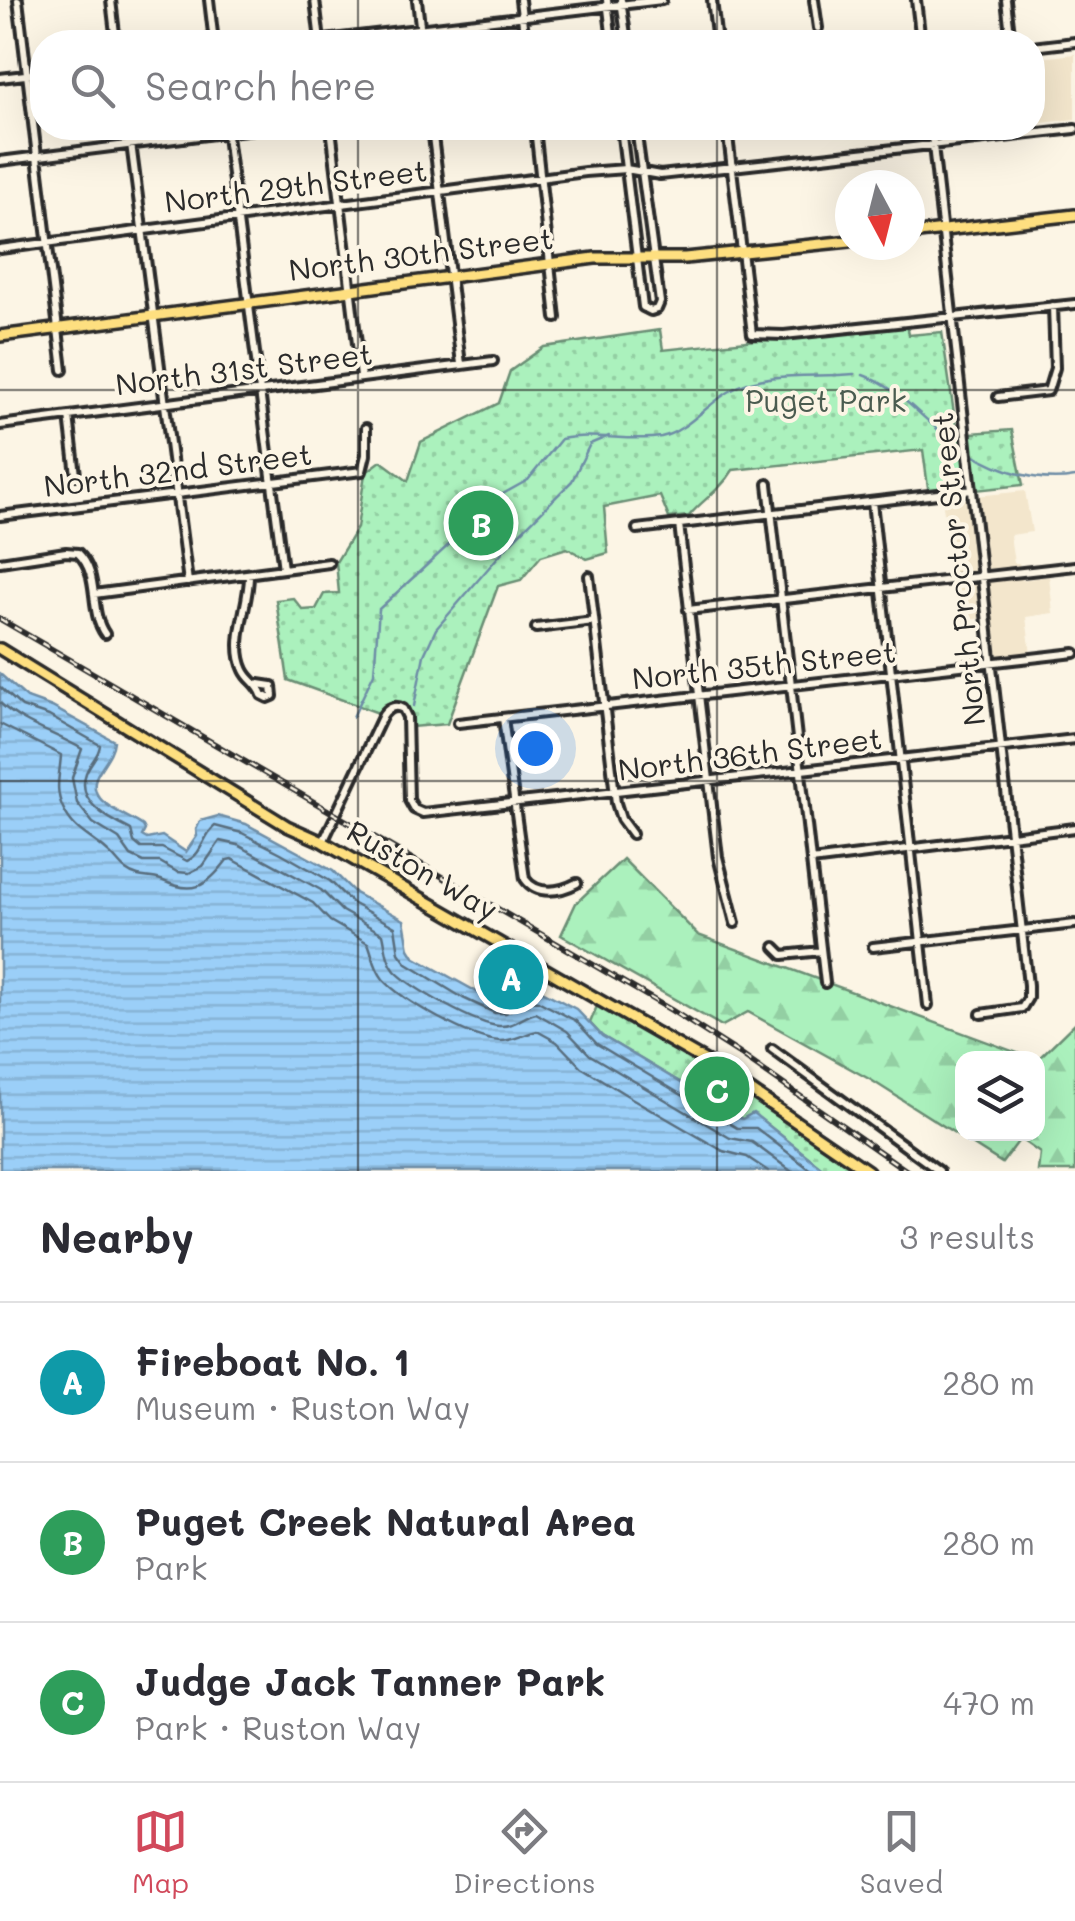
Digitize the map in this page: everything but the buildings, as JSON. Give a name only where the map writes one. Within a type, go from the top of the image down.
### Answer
[{"type":"main road","points":[[925,232],[1075,215]]},
{"type":"main road","name":"North 30th Street","points":[[0,336],[550,264],[741,253],[835,243]]},
{"type":"main road","name":"Ruston Way","points":[[0,649],[260,809],[716,1066],[868,1171]]},
{"type":"street","points":[[18,0],[30,100]]},
{"type":"street","points":[[111,0],[115,30]]},
{"type":"street","points":[[208,0],[212,30]]},
{"type":"street","points":[[315,0],[319,30]]},
{"type":"street","points":[[417,0],[421,30],[621,2],[662,0]]},
{"type":"street","points":[[520,0],[523,30]]},
{"type":"street","points":[[712,0],[716,30]]},
{"type":"street","points":[[814,0],[818,28]]},
{"type":"street","points":[[916,0],[920,30]]},
{"type":"street","points":[[1006,0],[1010,30]]},
{"type":"street","points":[[621,2],[625,30]]},
{"type":"street","points":[[607,4],[610,30]]},
{"type":"street","points":[[1045,45],[1075,42]]},
{"type":"street","points":[[0,78],[30,75]]},
{"type":"street","name":"North 29th Street","points":[[1045,132],[1075,129]]},
{"type":"street","points":[[35,140],[63,370]]},
{"type":"street","points":[[130,140],[188,582]]},
{"type":"street","points":[[0,162],[158,140]]},
{"type":"street","points":[[227,140],[283,569]]},
{"type":"street","points":[[332,140],[361,377]]},
{"type":"street","points":[[434,140],[461,364]]},
{"type":"street","points":[[536,140],[556,318]]},
{"type":"street","points":[[622,140],[643,307],[650,311],[660,305],[637,140]]},
{"type":"street","points":[[728,140],[750,333],[784,335],[1075,304]]},
{"type":"street","name":"North Proctor Street","points":[[933,140],[1028,985],[1026,1004],[1014,1011],[980,1014]]},
{"type":"street","name":"North 29th Street","points":[[0,249],[539,178],[626,169],[660,175],[978,140]]},
{"type":"street","points":[[998,397],[1048,391],[1056,368],[1053,306]]},
{"type":"street","name":"North 31st Street","points":[[0,425],[493,361]]},
{"type":"street","points":[[69,416],[76,475]]},
{"type":"street","name":"North 32nd Street","points":[[0,516],[362,471],[366,428]]},
{"type":"street","points":[[768,484],[825,982]]},
{"type":"street","points":[[637,529],[972,487]]},
{"type":"street","points":[[872,502],[928,1005]]},
{"type":"street","points":[[679,524],[718,859],[735,923]]},
{"type":"street","points":[[0,562],[66,552],[78,554],[88,565],[99,624],[105,634]]},
{"type":"street","points":[[94,594],[329,563]]},
{"type":"street","points":[[688,610],[1075,566]]},
{"type":"street","points":[[249,574],[241,630],[242,659],[245,672],[259,684]]},
{"type":"street","points":[[589,576],[614,793],[619,814],[632,834]]},
{"type":"street","points":[[536,628],[594,622]]},
{"type":"street","name":"North 35th Street","points":[[458,723],[1075,653]]},
{"type":"street","name":"North 36th Street","points":[[322,842],[382,715],[390,708],[402,708],[407,722],[410,800],[416,811],[429,813],[1075,739]]},
{"type":"street","points":[[504,718],[526,882],[550,890],[577,883]]},
{"type":"street","points":[[811,861],[1075,828]]},
{"type":"street","points":[[873,947],[1075,924]]},
{"type":"street","points":[[775,947],[783,956],[821,951]]},
{"type":"street","points":[[772,1049],[938,1171]]},
{"type":"shaded area","points":[[1075,54],[1075,119],[1045,123],[1045,58]]},
{"type":"shaded area","points":[[1025,491],[1032,532],[1010,535],[1014,563],[1019,563],[1022,580],[1049,576],[1053,613],[1026,617],[1031,654],[998,658],[976,496]]},
{"type":"shaded area","points":[[965,496],[970,501],[982,618],[962,621],[958,585],[953,585],[942,498]]},
{"type":"green space","name":"Puget Park","points":[[907,324],[909,335],[942,332],[957,434],[1012,430],[1023,485],[929,495],[923,450],[733,470],[689,516],[669,518],[660,496],[604,507],[608,553],[587,559],[567,548],[541,556],[521,580],[498,586],[447,724],[411,727],[407,710],[400,704],[387,706],[381,714],[288,680],[276,600],[293,598],[303,610],[316,609],[324,594],[339,593],[336,562],[357,528],[365,473],[381,461],[408,481],[421,442],[499,403],[510,371],[544,347],[660,330],[663,350]]},
{"type":"green space","points":[[623,859],[698,935],[1012,1051],[955,1051],[955,1133],[871,1080],[748,1012],[722,1026],[561,935],[576,903]]},
{"type":"green space","points":[[597,1006],[717,1072],[859,1171],[826,1171],[764,1122],[742,1119],[602,1036],[590,1023]]},
{"type":"green space","points":[[1075,1023],[1075,1171],[1038,1171],[1040,1153],[1023,1141],[1045,1141],[1045,1052]]},
{"type":"green space","points":[[967,1141],[1018,1141],[1002,1163]]},
{"type":"water","points":[[0,674],[27,698],[52,707],[114,741],[95,781],[95,790],[107,805],[143,826],[142,836],[162,836],[186,852],[197,836],[200,821],[218,816],[246,824],[333,871],[355,893],[404,920],[414,957],[497,1003],[510,1001],[530,989],[542,991],[576,1009],[602,1036],[742,1119],[753,1113],[826,1171],[0,1171]]},
{"type":"waterway","points":[[353,717],[374,673],[379,609],[453,541],[483,505],[528,480],[561,439],[661,437],[746,384],[776,377],[854,374]]},
{"type":"waterway","points":[[863,375],[899,395],[951,440],[980,458],[1026,476],[1075,477]]},
{"type":"waterway","points":[[414,706],[424,655],[436,629],[510,543],[572,481],[590,444],[609,436]]},
{"type":"railway","points":[[0,619],[671,1010],[907,1171]]},
{"type":"place","name":"Puget Creek Natural Area","points":[[481,523]]},
{"type":"place","name":"Fireboat No. 1","points":[[511,977]]},
{"type":"place","name":"Judge Jack Tanner Park","points":[[717,1089]]}]
